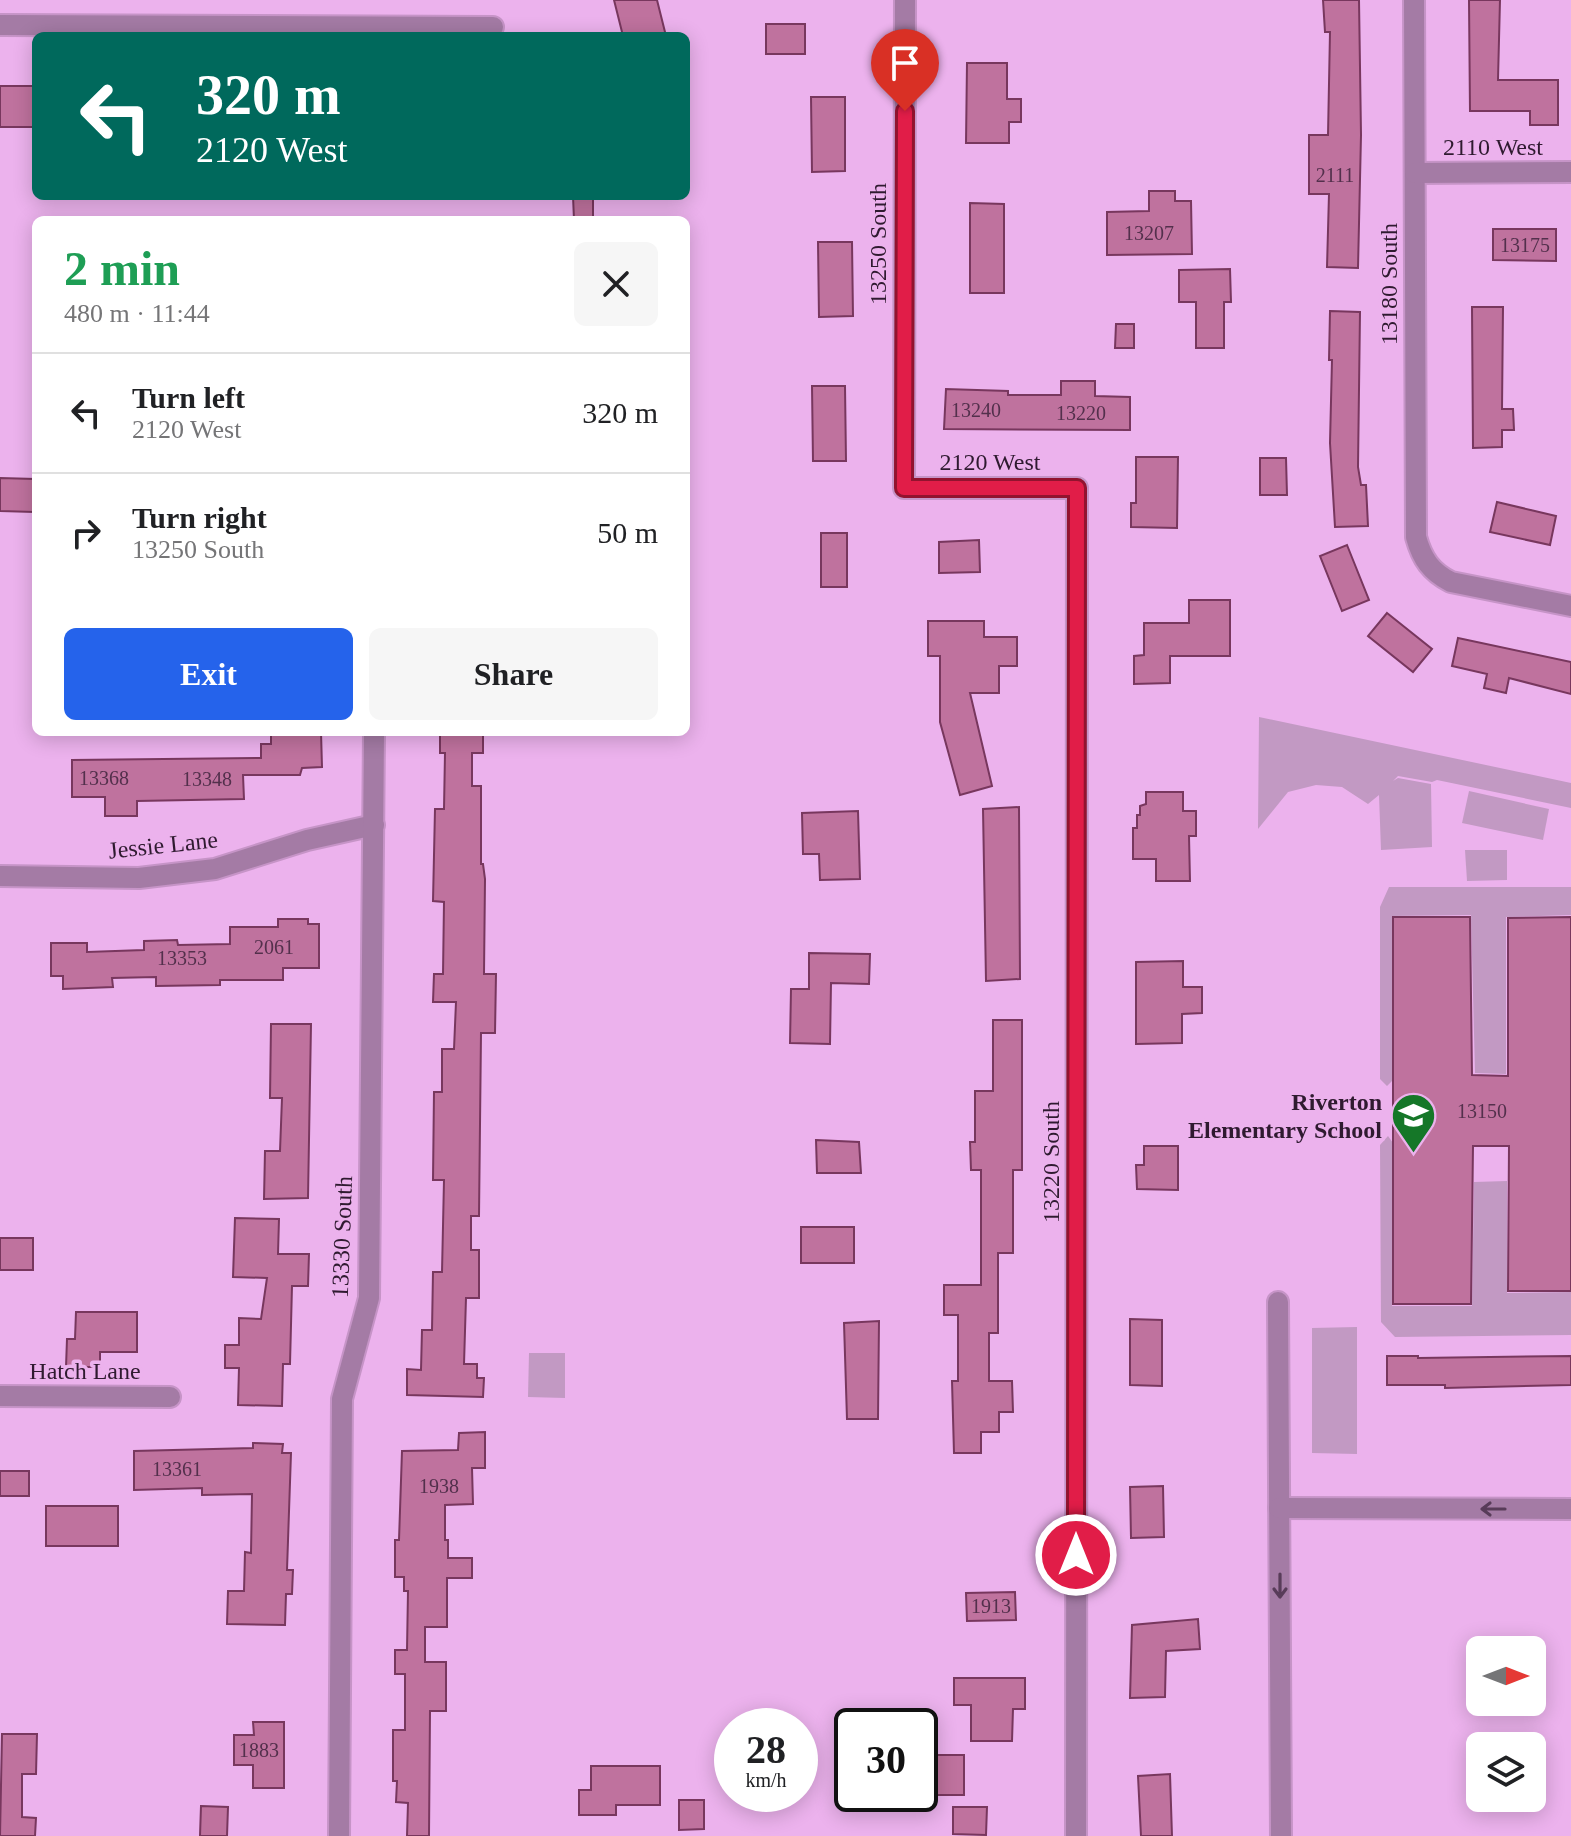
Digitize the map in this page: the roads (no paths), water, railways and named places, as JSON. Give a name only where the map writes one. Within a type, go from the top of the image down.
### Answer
[{"type":"street","name":"13250 South","points":[[904,488],[905,0]]},
{"type":"street","name":"13180 South","points":[[1414,0],[1416,537],[1427,565],[1438,576],[1451,582],[1571,606]]},
{"type":"street","points":[[0,25],[493,27]]},
{"type":"street","name":"2110 West","points":[[1415,173],[1571,172]]},
{"type":"street","name":"2120 West","points":[[904,488],[1077,488]]},
{"type":"street","name":"13220 South","points":[[1076,1836],[1077,488]]},
{"type":"street","name":"13330 South","points":[[339,1836],[342,1399],[369,1298],[374,736]]},
{"type":"street","name":"Jessie Lane","points":[[0,876],[139,878],[215,869],[307,840],[374,825]]},
{"type":"street","points":[[1278,1302],[1281,1836]]},
{"type":"street","name":"Hatch Lane","points":[[0,1396],[170,1397]]},
{"type":"street","points":[[1279,1508],[1571,1509]]},
{"type":"place","name":"Riverton Elementary School","points":[[1413,1155]]}]
